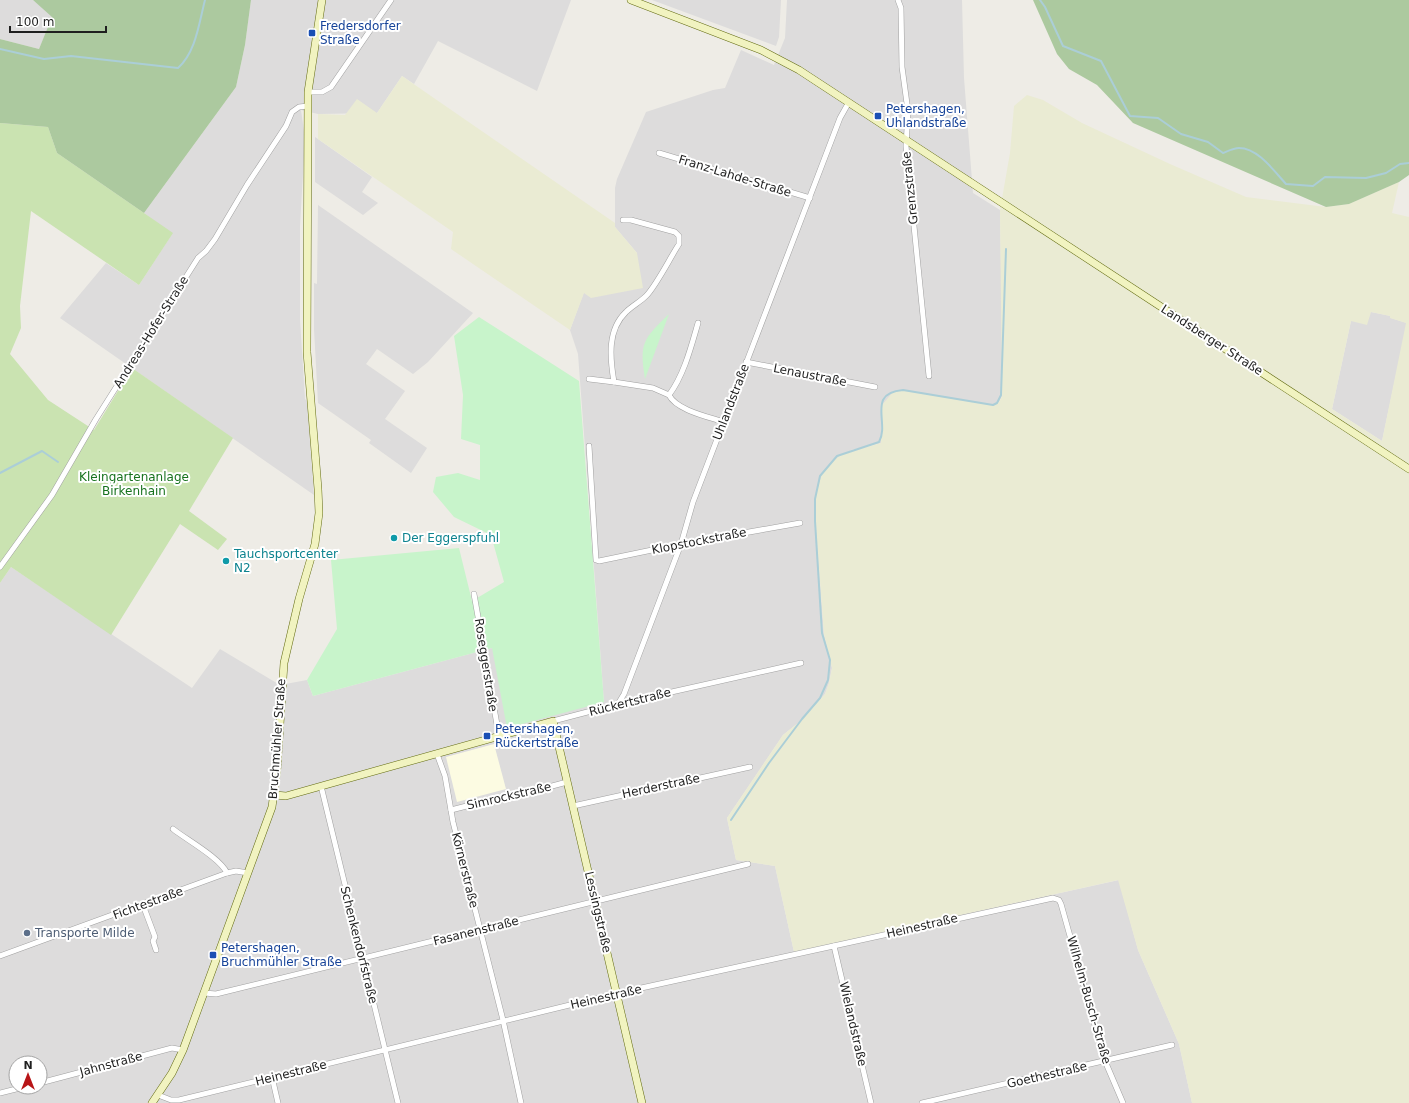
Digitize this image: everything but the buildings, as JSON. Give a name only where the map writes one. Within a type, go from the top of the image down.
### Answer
[{"type":"street","points":[[308,106],[308,92],[322,0]]},
{"type":"street","points":[[308,92],[322,92],[332,87],[390,0]]},
{"type":"street","name":"Landsberger Straße","points":[[631,0],[772,55],[799,70],[1409,469]]},
{"type":"street","name":"Grenzstraße","points":[[898,0],[901,8],[902,67],[908,112],[906,140],[929,376]]},
{"type":"street","name":"Uhlandstraße","points":[[618,704],[624,694],[681,544],[693,502],[746,362],[840,118],[849,102]]},
{"type":"street","name":"Bruchmühler Straße","points":[[152,1103],[172,1073],[182,1050],[268,820],[274,795],[284,662],[299,599],[315,544],[319,513],[318,489],[307,352],[308,106]]},
{"type":"street","name":"Andreas-Hofer-Straße","points":[[0,567],[52,495],[96,419],[198,258],[206,251],[214,240],[247,184],[286,126],[292,112],[299,107],[308,106]]},
{"type":"street","name":"Franz-Lahde-Straße","points":[[659,153],[810,198]]},
{"type":"street","points":[[614,382],[610,360],[610,348],[617,326],[626,312],[646,296],[679,244],[680,240],[675,232],[631,220],[623,220]]},
{"type":"street","points":[[669,395],[675,388],[698,323]]},
{"type":"street","name":"Lenaustraße","points":[[746,362],[875,387]]},
{"type":"street","points":[[589,379],[653,388],[669,395],[672,401],[681,407],[724,422]]},
{"type":"street","name":"Klopstockstraße","points":[[589,446],[596,560],[599,561],[681,544],[800,523]]},
{"type":"street","name":"Roseggerstraße","points":[[474,594],[499,736]]},
{"type":"street","name":"Rückertstraße","points":[[274,795],[286,796],[618,704],[801,663]]},
{"type":"street","name":"Lessingstraße","points":[[553,721],[642,1103]]},
{"type":"street","name":"Körnerstraße","points":[[437,754],[445,776],[451,810],[503,1020],[521,1103]]},
{"type":"street","name":"Herderstraße","points":[[573,806],[750,767]]},
{"type":"street","name":"Simrockstraße","points":[[451,810],[490,800],[500,800],[567,782]]},
{"type":"street","name":"Schenkendorfstraße","points":[[321,786],[398,1103]]},
{"type":"street","points":[[173,829],[215,859],[225,868],[227,874]]},
{"type":"street","name":"Fasanenstraße","points":[[204,993],[216,994],[748,864]]},
{"type":"street","name":"Fichtestraße","points":[[0,956],[227,874],[236,871],[248,873]]},
{"type":"street","name":"Heinestraße","points":[[158,1095],[171,1100],[179,1100],[503,1020],[1047,898],[1056,898]]},
{"type":"street","name":"Wilhelm-Busch-Straße","points":[[1056,898],[1061,904],[1080,966],[1105,1061],[1123,1103]]},
{"type":"street","points":[[143,904],[155,937],[153,941],[156,950]]},
{"type":"street","name":"Wielandstraße","points":[[834,946],[871,1103]]},
{"type":"street","name":"Goethestraße","points":[[922,1103],[1172,1045]]},
{"type":"street","name":"Jahnstraße","points":[[48,1081],[172,1048],[182,1050]]},
{"type":"street","points":[[272,1078],[278,1103]]},
{"type":"shaded area","points":[[0,0],[33,0],[53,16],[39,49],[0,39]]},
{"type":"shaded area","points":[[251,0],[571,0],[537,91],[438,41],[414,84],[402,76],[377,113],[318,114],[301,110],[305,138],[300,226],[300,320],[305,399],[307,401],[314,495],[60,318],[106,263],[139,285],[172,234],[144,213],[236,87],[245,45]]},
{"type":"shaded area","points":[[652,0],[781,0],[779,37],[776,46]]},
{"type":"shaded area","points":[[787,0],[962,0],[964,78],[973,193],[1000,210],[1003,388],[1002,396],[999,402],[994,405],[902,390],[882,405],[881,443],[851,450],[815,515],[824,634],[832,668],[829,683],[825,694],[803,719],[783,735],[727,818],[736,860],[775,866],[794,952],[1119,880],[1138,950],[1179,1044],[1192,1103],[0,1103],[0,583],[11,567],[192,688],[220,649],[280,685],[307,680],[313,696],[492,648],[604,702],[578,354],[570,330],[584,292],[637,253],[615,227],[615,188],[617,179],[646,112],[713,90],[725,88],[741,50],[774,65],[785,38]]},
{"type":"shaded area","points":[[402,76],[615,223],[615,227],[637,253],[643,288],[591,298],[584,293],[570,330],[451,249],[453,232],[318,139],[318,114],[345,115],[357,99],[377,113]]},
{"type":"shaded area","points":[[1027,95],[1043,100],[1082,123],[1246,197],[1326,207],[1349,204],[1399,182],[1392,213],[1409,217],[1409,1103],[1192,1103],[1179,1044],[1138,950],[1118,880],[794,952],[775,866],[736,860],[727,818],[783,735],[803,719],[825,694],[829,683],[832,668],[824,634],[815,515],[815,498],[822,473],[842,454],[881,443],[882,405],[893,392],[902,390],[994,405],[999,402],[1002,396],[1000,210],[1010,153],[1014,106]],"holes":[[[1371,312],[1390,316],[1390,318],[1406,323],[1382,441],[1332,409],[1351,321],[1367,325]]]},
{"type":"shaded area","points":[[315,137],[372,177],[362,192],[378,203],[363,215],[315,182]]},
{"type":"shaded area","points":[[318,205],[473,313],[428,362],[413,374],[377,349],[366,364],[405,391],[385,419],[427,448],[411,473],[369,443],[371,440],[318,403],[314,329],[314,283],[317,284]]},
{"type":"shaded area","points":[[1371,312],[1391,316],[1391,318],[1407,323],[1382,441],[1332,409],[1351,321]]},
{"type":"shaded area","points":[[494,744],[506,789],[457,802],[446,757]]},
{"type":"green space","points":[[33,0],[251,0],[245,45],[236,87],[144,213],[57,153],[48,127],[0,123],[0,39],[39,49],[52,17]]},
{"type":"green space","points":[[1033,0],[1409,0],[1409,175],[1399,182],[1349,204],[1326,207],[1133,123],[1097,85],[1069,69],[1057,54]]},
{"type":"green space","name":"Kleingartenanlage Birkenhain","points":[[0,123],[48,127],[57,153],[173,233],[139,285],[31,211],[20,306],[21,328],[10,354],[48,400],[94,430],[132,368],[233,438],[189,511],[227,539],[218,550],[180,524],[111,635],[11,567],[0,583]]},
{"type":"green space","points":[[669,314],[645,379],[643,349],[645,342],[653,330]]},
{"type":"green space","points":[[479,317],[579,381],[604,702],[507,728],[492,648],[313,696],[307,680],[337,629],[331,560],[459,548],[472,601],[504,582],[491,535],[454,517],[433,492],[436,477],[458,473],[480,480],[480,445],[461,439],[463,395],[454,336]]},
{"type":"waterway","points":[[0,49],[44,59],[71,56],[178,68],[189,54],[193,46],[205,0]]},
{"type":"waterway","points":[[1040,0],[1045,7],[1063,46],[1101,61],[1130,116],[1158,118],[1181,134],[1208,142],[1223,153],[1239,148],[1253,152],[1265,161],[1286,184],[1313,186],[1325,177],[1366,178],[1386,173],[1400,164],[1409,163]]},
{"type":"waterway","points":[[731,820],[769,763],[820,698],[828,680],[830,660],[822,633],[815,521],[815,499],[820,476],[837,456],[879,442],[882,434],[882,403],[885,397],[892,392],[903,390],[993,405],[997,403],[1001,395],[1006,249]]},
{"type":"waterway","points":[[0,473],[42,451],[58,462]]},
{"type":"place","name":"Fredersdorfer Straße","points":[[312,33]]},
{"type":"place","name":"Petershagen, Uhlandstraße","points":[[878,116]]},
{"type":"place","name":"Der Eggerspfuhl","points":[[394,538]]},
{"type":"place","name":"Tauchsportcenter N2","points":[[226,561]]},
{"type":"place","name":"Petershagen, Rückertstraße","points":[[487,736]]},
{"type":"place","name":"Transporte Milde","points":[[27,933]]},
{"type":"place","name":"Petershagen, Bruchmühler Straße","points":[[213,955]]}]
